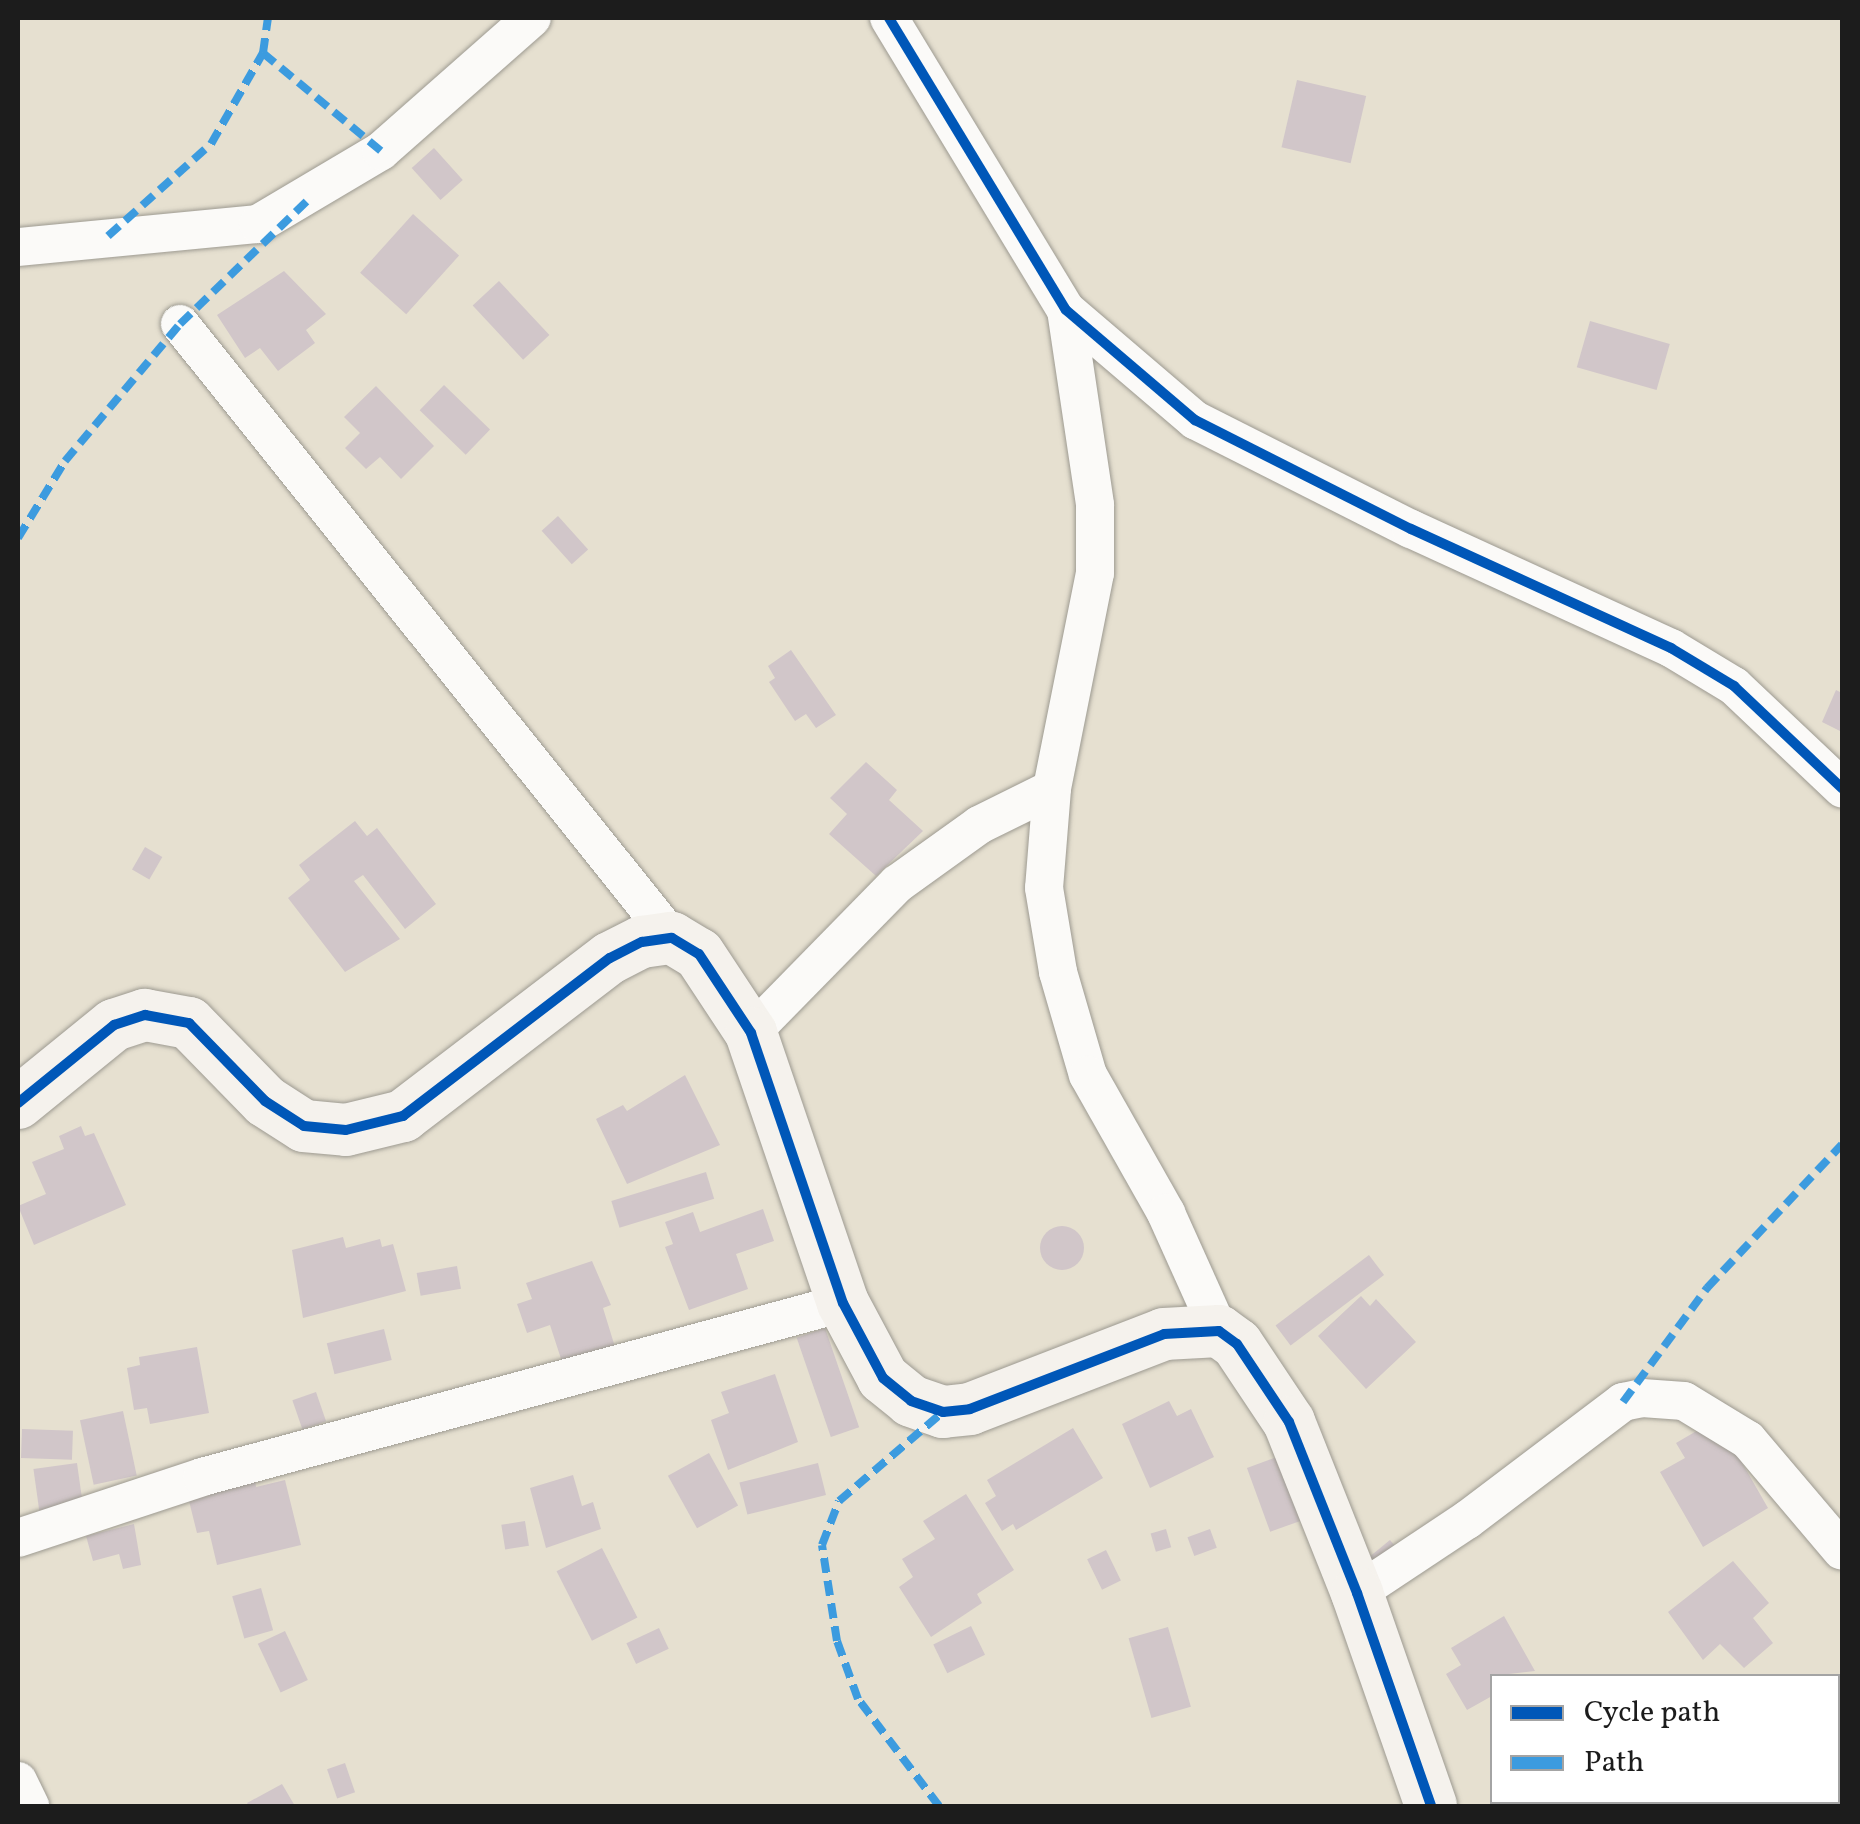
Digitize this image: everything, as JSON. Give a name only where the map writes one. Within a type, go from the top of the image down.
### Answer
[{"type":"street","points":[[18,247],[258,224],[381,151],[532,18]]},
{"type":"street","points":[[889,18],[1066,310],[1195,420],[1718,676],[1782,726],[1842,788]]},
{"type":"street","points":[[1066,310],[1096,505],[1095,573],[1052,789],[1044,888],[1058,972],[1088,1075],[1166,1213],[1219,1332],[1237,1344],[1289,1422],[1357,1593],[1419,1803]]},
{"type":"street","points":[[180,324],[672,938],[700,954],[752,1032],[843,1303],[883,1378],[911,1401],[944,1412],[970,1408],[1164,1334],[1219,1332]]},
{"type":"street","points":[[752,1032],[897,884],[979,825],[1052,789]]},
{"type":"street","points":[[18,1103],[114,1026],[145,1014],[189,1023],[265,1100],[304,1126],[346,1130],[403,1116],[610,958],[642,942],[672,938]]},
{"type":"street","points":[[18,1538],[202,1476],[843,1303]]},
{"type":"street","points":[[1357,1593],[1468,1520],[1623,1402],[1642,1398],[1684,1402],[1748,1440],[1842,1552]]},
{"type":"street","points":[[18,1782],[30,1806]]},
{"type":"building","points":[[1297,80],[1366,96],[1351,163],[1281,147]]},
{"type":"building","points":[[434,148],[463,180],[440,200],[412,168]]},
{"type":"building","points":[[413,214],[459,255],[406,314],[360,273]]},
{"type":"building","points":[[284,271],[326,314],[306,330],[315,343],[278,371],[260,348],[245,358],[217,315]]},
{"type":"building","points":[[499,281],[549,335],[523,360],[473,306]]},
{"type":"building","points":[[1590,321],[1670,344],[1657,390],[1577,367]]},
{"type":"building","points":[[444,385],[490,429],[466,455],[420,410]]},
{"type":"building","points":[[376,386],[434,446],[401,479],[380,457],[366,469],[345,448],[360,433],[344,417]]},
{"type":"building","points":[[558,516],[588,549],[572,564],[542,531]]},
{"type":"building","points":[[791,650],[836,715],[816,728],[806,714],[795,721],[769,682],[775,678],[768,666]]},
{"type":"building","points":[[1836,690],[1842,693],[1842,732],[1822,722]]},
{"type":"building","points":[[866,762],[897,790],[889,800],[923,831],[876,876],[829,834],[847,814],[830,798]]},
{"type":"building","points":[[355,821],[367,836],[377,828],[436,904],[405,929],[363,875],[354,881],[400,939],[345,972],[288,898],[310,880],[299,865]]},
{"type":"building","points":[[145,847],[162,857],[149,880],[132,870]]},
{"type":"building","points":[[685,1075],[720,1145],[627,1184],[596,1119],[623,1105],[627,1111]]},
{"type":"building","points":[[81,1126],[85,1136],[94,1133],[126,1205],[34,1245],[18,1206],[46,1194],[32,1162],[64,1149],[59,1136]]},
{"type":"building","points":[[706,1172],[714,1199],[620,1228],[611,1201]]},
{"type":"building","points":[[763,1209],[774,1241],[736,1254],[748,1289],[689,1310],[665,1247],[673,1244],[665,1222],[693,1212],[700,1232]]},
{"type":"building","points":[[1062,1226],[1078,1232],[1084,1248],[1078,1264],[1062,1270],[1046,1264],[1040,1248],[1046,1232]]},
{"type":"building","points":[[343,1237],[346,1248],[380,1239],[382,1247],[393,1244],[406,1291],[303,1318],[292,1250]]},
{"type":"building","points":[[1369,1255],[1384,1275],[1291,1345],[1276,1325]]},
{"type":"building","points":[[592,1261],[611,1305],[603,1308],[615,1347],[563,1365],[550,1325],[527,1333],[517,1304],[532,1299],[526,1283]]},
{"type":"building","points":[[457,1266],[461,1289],[421,1296],[417,1273]]},
{"type":"building","points":[[1361,1296],[1370,1306],[1376,1299],[1416,1342],[1366,1389],[1318,1336]]},
{"type":"building","points":[[825,1328],[859,1427],[831,1437],[797,1338]]},
{"type":"building","points":[[384,1329],[392,1360],[334,1374],[327,1343]]},
{"type":"building","points":[[197,1347],[209,1413],[150,1424],[147,1408],[134,1410],[127,1368],[140,1365],[139,1357]]},
{"type":"building","points":[[775,1374],[798,1442],[728,1470],[711,1420],[729,1413],[721,1392]]},
{"type":"building","points":[[316,1392],[326,1421],[302,1429],[292,1400]]},
{"type":"building","points":[[1169,1401],[1177,1416],[1191,1409],[1214,1457],[1150,1488],[1122,1424]]},
{"type":"building","points":[[123,1411],[137,1476],[94,1485],[80,1420]]},
{"type":"building","points":[[1717,1419],[1768,1508],[1703,1547],[1660,1472],[1685,1458],[1676,1443]]},
{"type":"building","points":[[1073,1428],[1103,1478],[1016,1530],[1013,1524],[1002,1531],[985,1503],[996,1496],[987,1480]]},
{"type":"building","points":[[22,1429],[73,1431],[72,1460],[21,1458]]},
{"type":"building","points":[[709,1453],[738,1505],[697,1528],[668,1476]]},
{"type":"building","points":[[1277,1457],[1300,1521],[1270,1532],[1247,1468]]},
{"type":"building","points":[[77,1463],[83,1507],[40,1513],[33,1469]]},
{"type":"building","points":[[818,1463],[826,1495],[747,1515],[739,1483]]},
{"type":"building","points":[[573,1475],[582,1506],[593,1502],[601,1529],[546,1548],[530,1488]]},
{"type":"building","points":[[255,1479],[256,1487],[285,1480],[301,1545],[217,1565],[209,1531],[197,1533],[189,1501]]},
{"type":"building","points":[[966,1494],[1014,1570],[977,1594],[982,1603],[931,1637],[899,1587],[913,1577],[902,1559],[935,1539],[923,1521]]},
{"type":"building","points":[[525,1521],[529,1546],[505,1549],[501,1525]]},
{"type":"building","points":[[134,1524],[141,1565],[123,1569],[119,1554],[93,1561],[86,1536]]},
{"type":"building","points":[[1166,1529],[1171,1547],[1156,1552],[1151,1533]]},
{"type":"building","points":[[1210,1529],[1217,1548],[1194,1556],[1187,1537]]},
{"type":"building","points":[[1390,1540],[1402,1554],[1372,1573],[1368,1558]]},
{"type":"building","points":[[602,1548],[637,1617],[592,1641],[557,1571]]},
{"type":"building","points":[[1106,1550],[1121,1581],[1102,1590],[1087,1559]]},
{"type":"building","points":[[1733,1561],[1769,1603],[1753,1618],[1773,1643],[1744,1668],[1720,1644],[1703,1660],[1668,1612]]},
{"type":"building","points":[[261,1588],[273,1630],[244,1639],[232,1596]]},
{"type":"building","points":[[1504,1616],[1535,1671],[1490,1674],[1490,1697],[1467,1710],[1446,1674],[1461,1665],[1451,1648]]},
{"type":"building","points":[[971,1626],[985,1655],[947,1673],[933,1644]]},
{"type":"building","points":[[1168,1627],[1191,1707],[1151,1718],[1129,1638]]},
{"type":"building","points":[[659,1628],[669,1649],[636,1664],[626,1643]]},
{"type":"building","points":[[285,1631],[308,1680],[281,1693],[258,1644]]},
{"type":"building","points":[[345,1763],[355,1792],[337,1798],[327,1769]]},
{"type":"building","points":[[282,1784],[295,1806],[247,1803]]},
{"type":"marked path","points":[[108,236],[211,144],[263,53],[268,18]]},
{"type":"marked path","points":[[263,53],[381,151]]},
{"type":"marked path","points":[[18,538],[65,461],[180,324],[311,197]]},
{"type":"marked path","points":[[1623,1402],[1707,1288],[1842,1144]]},
{"type":"marked path","points":[[939,1806],[858,1699],[837,1641],[822,1545],[839,1501],[943,1412]]},
{"type":"cycle path","points":[[889,18],[1066,310],[1195,420],[1411,529],[1671,648],[1734,686],[1842,788]]},
{"type":"cycle path","points":[[18,1103],[114,1025],[145,1015],[189,1023],[265,1101],[304,1126],[346,1130],[403,1116],[610,958],[642,942],[672,938],[699,954],[751,1033],[843,1303],[883,1378],[911,1401],[943,1412],[970,1409],[1164,1334],[1219,1331],[1237,1344],[1289,1422],[1357,1593],[1431,1806]]}]
